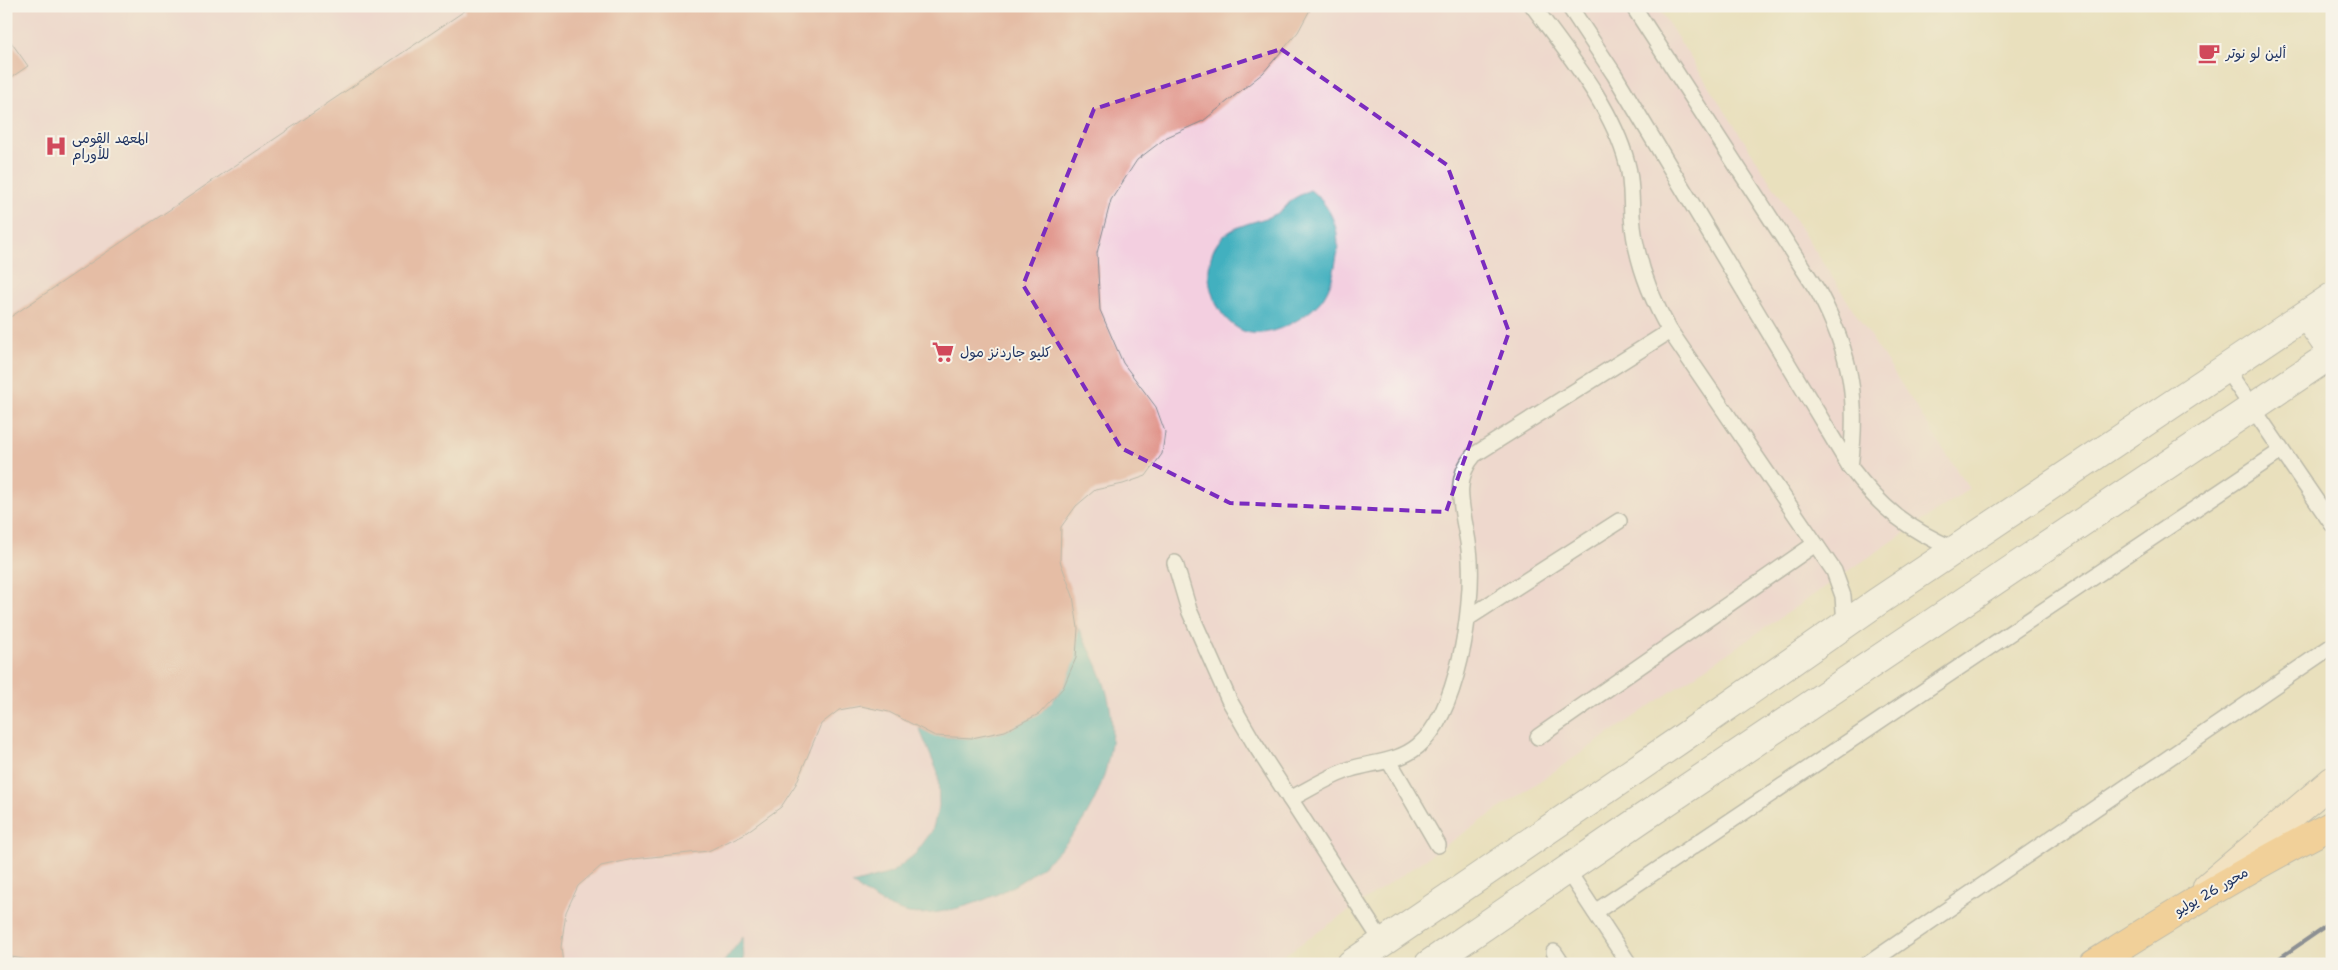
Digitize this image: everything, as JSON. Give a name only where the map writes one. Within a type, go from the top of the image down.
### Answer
[{"type":"highway","name":"محور 26 يوليو","points":[[2094,964],[2186,905],[2271,856],[2332,825]]},
{"type":"main road","points":[[2186,905],[2251,847],[2332,781]]},
{"type":"street","points":[[1351,964],[1408,927],[1845,624],[2332,297]]},
{"type":"street","points":[[1408,927],[1430,963],[2252,408],[2332,353],[2306,315]]},
{"type":"lane","points":[[1533,6],[1596,96],[1613,128],[1628,168],[1636,247],[1643,276],[1655,305],[1670,331],[1834,571],[1843,596],[1845,624]]},
{"type":"lane","points":[[1569,6],[1614,74],[1850,467],[1869,491],[1890,512],[1910,528],[1956,550]]},
{"type":"lane","points":[[1633,6],[1813,285],[1833,320],[1844,348],[1855,407],[1850,467]]},
{"type":"lane","points":[[1290,799],[1341,773],[1406,755],[1419,746],[1430,734],[1438,720],[1462,652],[1468,618],[1470,559],[1459,487],[1466,464],[1474,455],[1670,331]]},
{"type":"lane","points":[[2226,369],[2332,524]]},
{"type":"lane","points":[[1595,912],[2281,451]]},
{"type":"lane","points":[[1468,618],[1619,521]]},
{"type":"lane","points":[[1538,737],[1816,544]]},
{"type":"lane","points":[[1175,563],[1189,610],[1229,700],[1383,943]]},
{"type":"lane","points":[[1868,964],[2332,646]]},
{"type":"lane","points":[[1389,761],[1438,845]]},
{"type":"lane","points":[[1567,870],[1629,964]]},
{"type":"highlighted area","points":[[1281,49],[1447,165],[1509,332],[1446,512],[1230,503],[1121,448],[1023,285],[1094,109]]},
{"type":"shaded area","name":"كليو جاردنز مول","points":[[6,6],[1657,6],[1969,489],[1271,964],[6,964]]},
{"type":"water","points":[[1310,190],[1324,203],[1336,228],[1337,256],[1329,286],[1320,302],[1296,321],[1265,333],[1246,332],[1233,325],[1222,314],[1215,300],[1210,285],[1209,270],[1212,255],[1218,242],[1229,232],[1240,226],[1276,214],[1293,199]]},
{"type":"water","points":[[1078,628],[1104,683],[1111,712],[1111,743],[1105,772],[1095,798],[1081,823],[1064,845],[1044,864],[1021,881],[996,895],[947,911],[916,914],[901,911],[879,901],[852,884],[891,873],[915,854],[932,831],[939,806],[938,773],[919,728],[937,735],[957,738],[977,737],[998,733],[1017,726],[1035,715],[1051,702],[1067,680],[1074,659]]},
{"type":"water","points":[[743,937],[744,964],[722,964]]},
{"type":"building","points":[[464,6],[1312,6],[1298,32],[1263,73],[1203,121],[1167,137],[1137,160],[1111,200],[1097,253],[1100,310],[1123,363],[1156,407],[1165,432],[1162,454],[1146,476],[1123,484],[1095,490],[1076,506],[1061,527],[1060,561],[1073,596],[1078,628],[1076,658],[1063,688],[1039,714],[1005,731],[972,738],[935,736],[889,712],[861,706],[839,710],[821,724],[796,784],[781,807],[744,834],[708,851],[633,859],[601,866],[578,886],[566,912],[561,947],[563,964],[51,964],[6,956],[6,320],[466,10]]},
{"type":"building","points":[[6,35],[28,66],[6,81]]},
{"type":"railway","points":[[2271,964],[2332,922]]},
{"type":"railway","points":[[2319,964],[2332,955]]},
{"type":"place","name":"ألين لو نوتر","points":[[2209,53]]},
{"type":"place","name":"المعهد القومى للأورام","points":[[56,146]]},
{"type":"place","name":"كليو جاردنز مول","points":[[943,352]]}]
